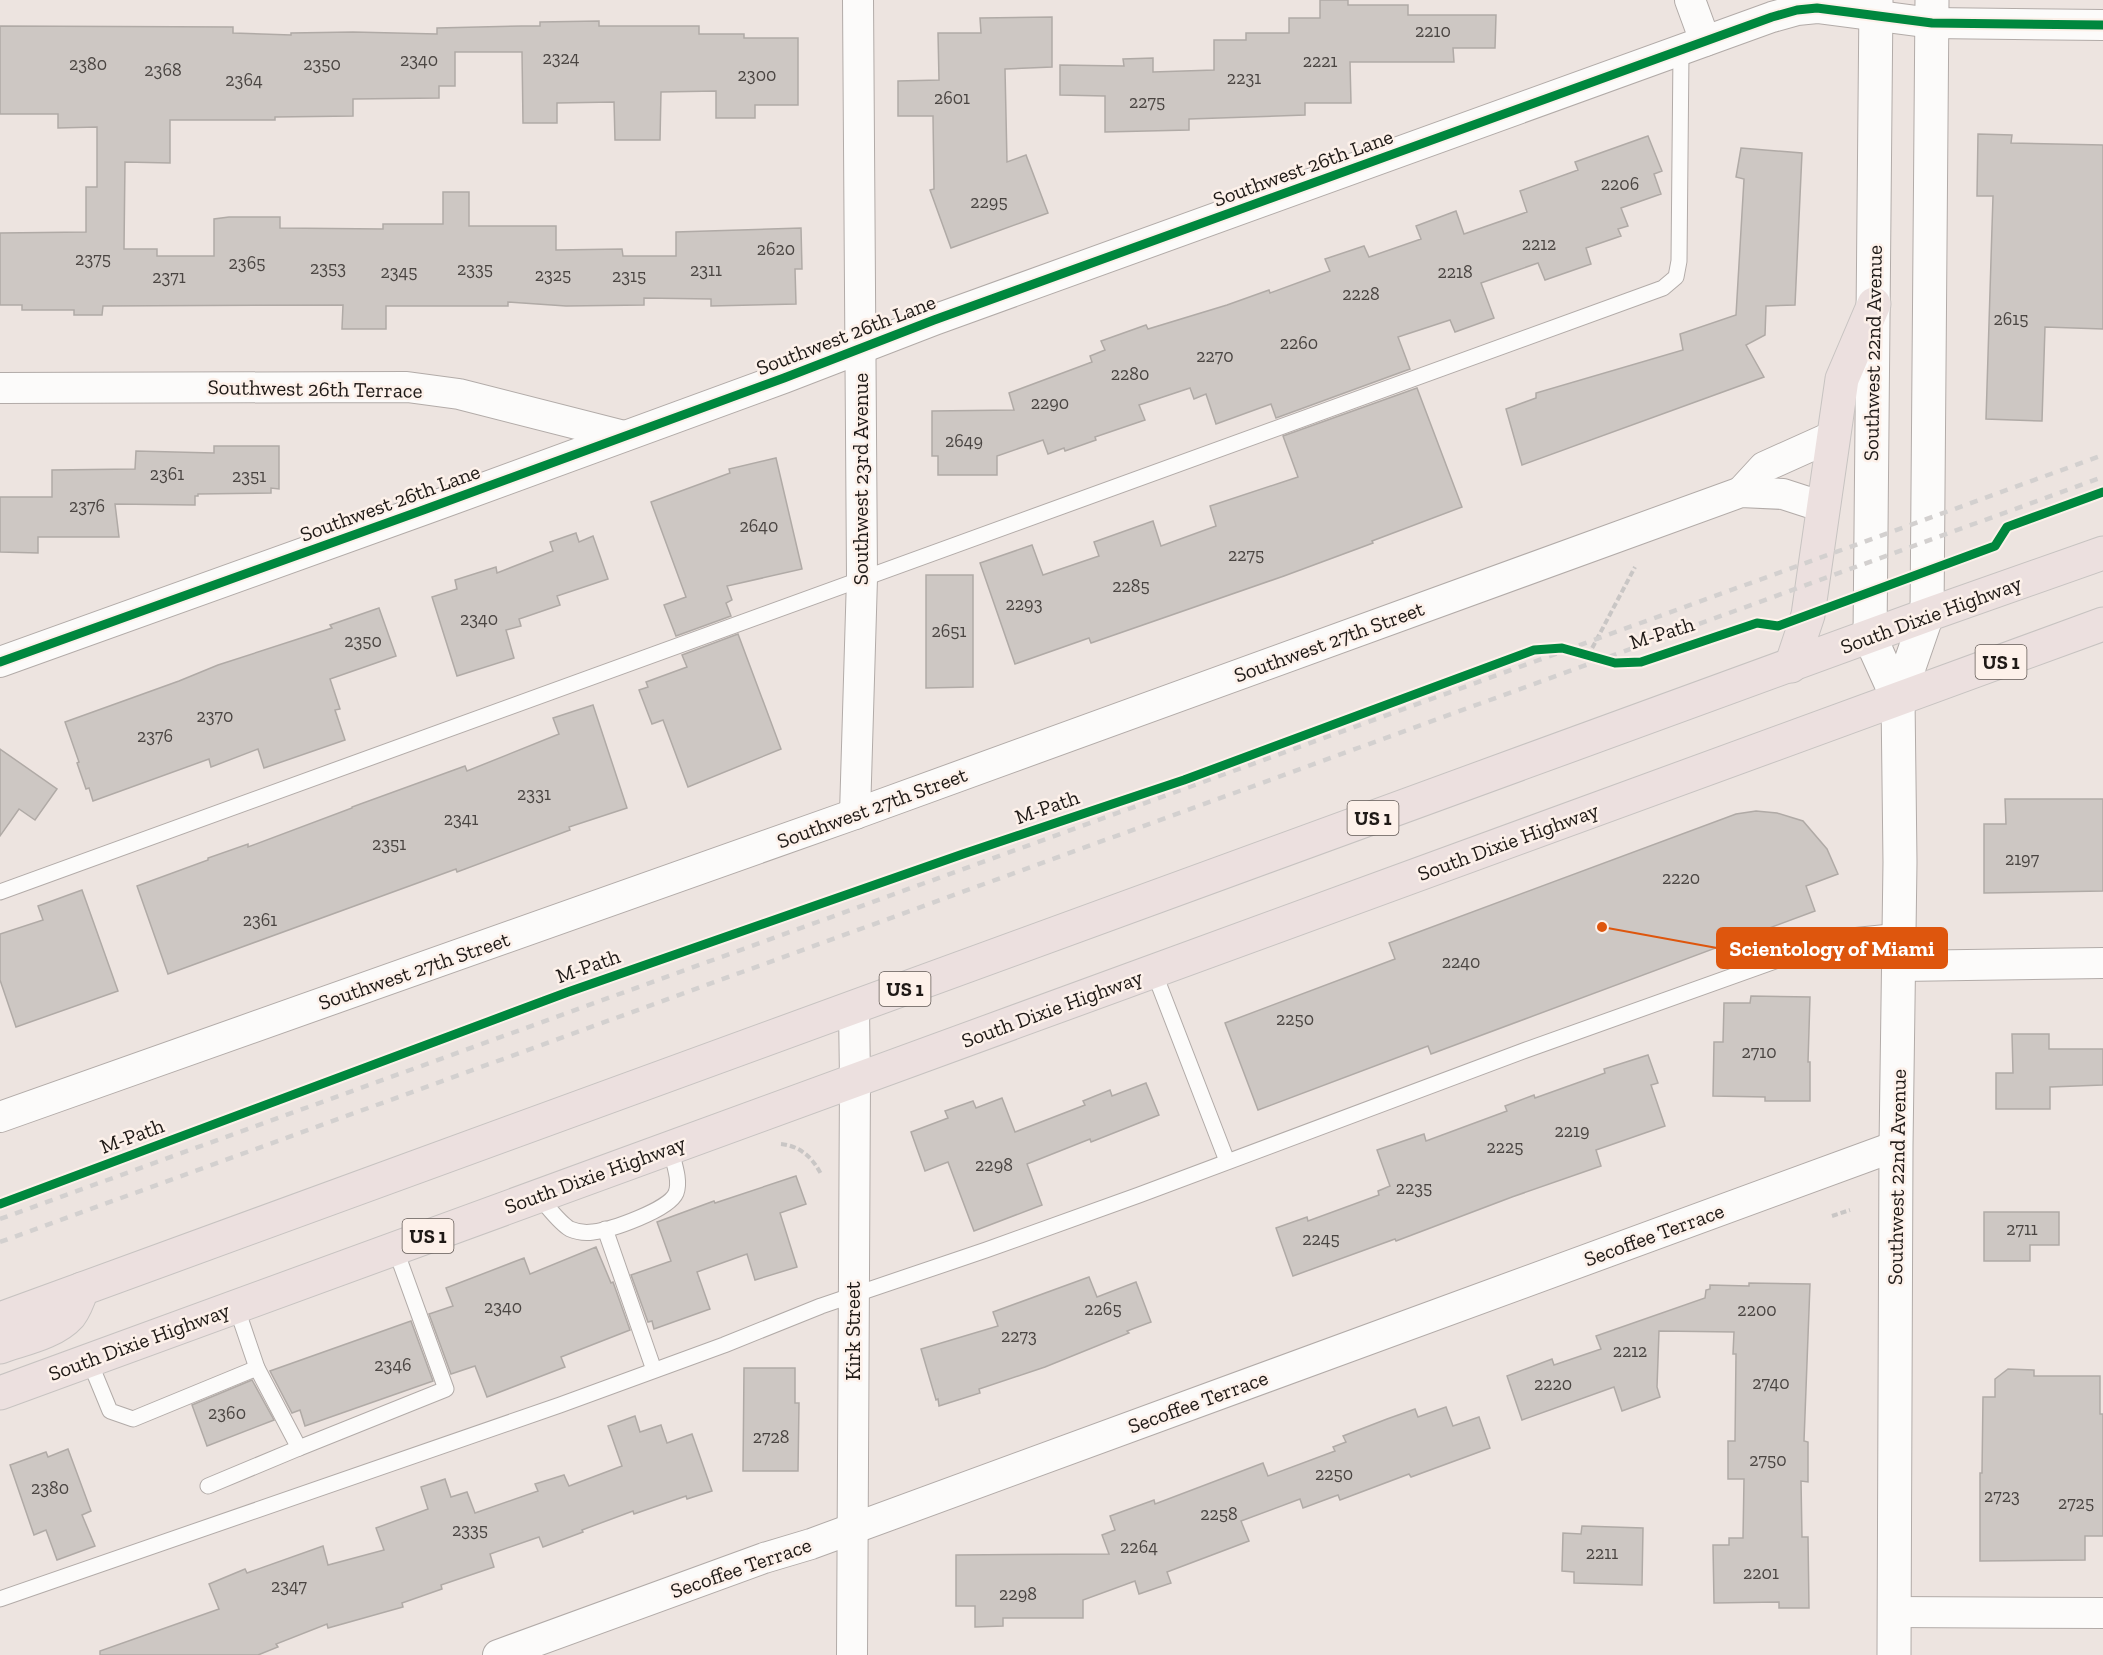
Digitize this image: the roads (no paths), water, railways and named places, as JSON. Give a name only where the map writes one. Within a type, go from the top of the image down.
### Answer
[{"type":"highway","points":[[1791,666],[1808,615],[1842,379],[1874,304]]},
{"type":"highway","name":"South Dixie Highway","points":[[0,1318],[1927,615],[2103,553]]},
{"type":"highway","name":"South Dixie Highway","points":[[0,1393],[2103,624]]},
{"type":"highway","points":[[0,1347],[54,1327],[69,1316],[76,1306],[82,1289]]},
{"type":"main road","name":"Southwest 22nd Avenue","points":[[1859,7],[1874,304],[1870,637],[1898,699]]},
{"type":"main road","name":"Southwest 22nd Avenue","points":[[1894,1655],[1896,1146],[1900,966],[1898,699],[1927,615],[1932,12]]},
{"type":"street","name":"Southwest 23rd Avenue","points":[[855,814],[862,578],[858,0]]},
{"type":"street","points":[[1690,0],[1693,46]]},
{"type":"street","name":"Southwest 26th Lane","points":[[0,662],[1772,17],[1797,10],[1859,7],[2103,25]]},
{"type":"street","name":"Southwest 26th Terrace","points":[[0,388],[407,387],[459,394],[624,436]]},
{"type":"street","name":"Southwest 27th Street","points":[[1742,492],[1764,467],[1833,436]]},
{"type":"street","name":"Southwest 27th Street","points":[[0,1117],[855,814],[1742,492],[1783,494],[1823,507]]},
{"type":"street","points":[[1900,966],[2103,963]]},
{"type":"street","name":"Kirk Street","points":[[852,1655],[854,1008]]},
{"type":"street","name":"Secoffee Terrace","points":[[498,1655],[853,1528],[1896,1146]]},
{"type":"street","points":[[1895,1612],[2103,1612]]},
{"type":"lane","points":[[0,892],[1663,288],[1676,277],[1679,261],[1693,46]]},
{"type":"lane","points":[[0,1599],[654,1370],[854,1294],[997,1246],[1526,1050],[1803,951],[1851,936],[1900,931]]},
{"type":"lane","points":[[1154,972],[1227,1161]]},
{"type":"lane","points":[[537,1195],[568,1228],[586,1232],[605,1229],[652,1213],[670,1202],[677,1187],[670,1148]]},
{"type":"lane","points":[[605,1229],[654,1370]]},
{"type":"lane","points":[[208,1486],[446,1389],[395,1248]]},
{"type":"lane","points":[[236,1306],[256,1368],[299,1448]]},
{"type":"lane","points":[[89,1360],[110,1411],[133,1419],[256,1368]]},
{"type":"railway","points":[[0,1219],[2103,455]]},
{"type":"railway","points":[[0,1242],[2103,477]]},
{"type":"place","name":"Scientology of Miami","points":[[1602,927]]}]
